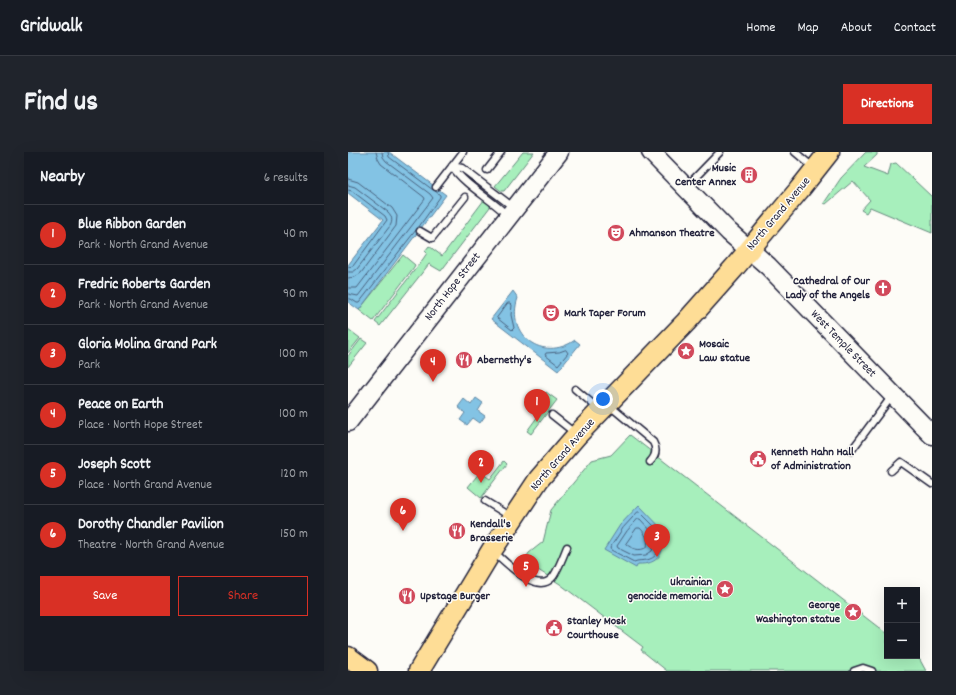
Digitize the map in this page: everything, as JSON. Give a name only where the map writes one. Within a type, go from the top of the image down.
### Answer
[{"type":"main road","name":"North Hope Street","points":[[348,422],[559,152]]},
{"type":"main road","name":"West Temple Street","points":[[651,152],[748,250],[768,266],[932,435]]},
{"type":"main road","name":"North Grand Avenue","points":[[420,671],[492,550],[539,479],[577,435],[686,322],[829,152]]},
{"type":"main road","points":[[348,657],[367,671]]},
{"type":"lane","points":[[436,187],[463,152]]},
{"type":"lane","points":[[487,170],[501,152]]},
{"type":"lane","points":[[686,188],[720,152]]},
{"type":"lane","points":[[795,152],[815,170]]},
{"type":"lane","points":[[452,166],[457,174],[496,205],[511,213]]},
{"type":"lane","points":[[452,166],[462,168],[511,213]]},
{"type":"lane","points":[[420,231],[432,238],[465,197]]},
{"type":"lane","points":[[575,389],[627,422],[653,442],[656,450],[653,459],[650,462]]},
{"type":"lane","points":[[851,451],[893,395]]},
{"type":"lane","points":[[552,415],[577,435]]},
{"type":"lane","points":[[891,471],[901,462],[932,484]]},
{"type":"lane","points":[[485,501],[512,518]]},
{"type":"lane","points":[[492,550],[528,580],[537,583],[545,582],[552,578],[568,547]]},
{"type":"lane","points":[[854,671],[863,668],[872,671]]},
{"type":"green space","points":[[523,152],[534,152],[504,191],[501,191],[495,186]]},
{"type":"green space","points":[[866,152],[877,152],[877,155],[864,167],[888,176],[891,164],[896,163],[932,197],[932,233],[870,207],[866,213],[861,210],[870,200],[853,181],[826,204],[824,203],[841,178]]},
{"type":"green space","points":[[484,200],[490,205],[490,207],[441,271],[429,264],[380,326],[375,322],[423,259],[427,253],[425,251],[429,246],[442,256]]},
{"type":"green space","points":[[403,255],[415,265],[373,321],[359,310]]},
{"type":"green space","points":[[348,329],[360,338],[348,353]]},
{"type":"green space","points":[[361,339],[367,343],[348,367],[348,356]]},
{"type":"green space","points":[[546,392],[557,400],[531,434],[527,431],[541,412],[534,407]]},
{"type":"green space","points":[[630,435],[884,632],[884,659],[919,659],[926,671],[667,671],[641,650],[643,647],[560,584],[524,561],[529,553],[543,542],[551,510],[592,460],[611,455]]},
{"type":"green space","points":[[504,461],[507,464],[481,498],[468,487],[480,472],[490,479]]},
{"type":"water","points":[[348,152],[389,152],[446,195],[359,310],[348,302],[348,265],[383,220],[348,193]]},
{"type":"water","points":[[513,291],[518,298],[515,311],[517,323],[522,334],[530,342],[539,347],[551,348],[563,346],[575,340],[580,344],[558,371],[491,319]]},
{"type":"water","points":[[476,398],[483,403],[478,411],[485,416],[480,423],[473,418],[467,425],[460,420],[465,413],[458,407],[464,399],[471,405]]},
{"type":"water","points":[[639,505],[665,532],[661,535],[663,547],[659,557],[645,564],[638,564],[636,568],[604,550],[620,525]]},
{"type":"place","name":"Music Center Annex","points":[[749,175]]},
{"type":"place","name":"Ahmanson Theatre","points":[[616,233]]},
{"type":"place","name":"Cathedral of Our Lady of the Angels","points":[[883,288]]},
{"type":"place","name":"Mark Taper Forum","points":[[551,313]]},
{"type":"place","name":"Mosaic Law statue","points":[[686,351]]},
{"type":"place","name":"Abernethy's","points":[[464,360]]},
{"type":"place","name":"Peace on Earth","points":[[433,382]]},
{"type":"place","name":"Blue Ribbon Garden","points":[[537,422]]},
{"type":"place","name":"Kenneth Hahn Hall of Administration","points":[[758,459]]},
{"type":"place","name":"Fredric Roberts Garden","points":[[481,483]]},
{"type":"place","name":"Dorothy Chandler Pavilion","points":[[403,531]]},
{"type":"place","name":"Kendall's Brasserie","points":[[457,531]]},
{"type":"place","name":"Gloria Molina Grand Park","points":[[657,557]]},
{"type":"place","name":"Joseph Scott","points":[[526,587]]},
{"type":"place","name":"Ukrainian genocide memorial","points":[[725,589]]},
{"type":"place","name":"Upstage Burger","points":[[407,596]]},
{"type":"place","name":"George Washington statue","points":[[853,612]]},
{"type":"place","name":"Stanley Mosk Courthouse","points":[[554,628]]}]
